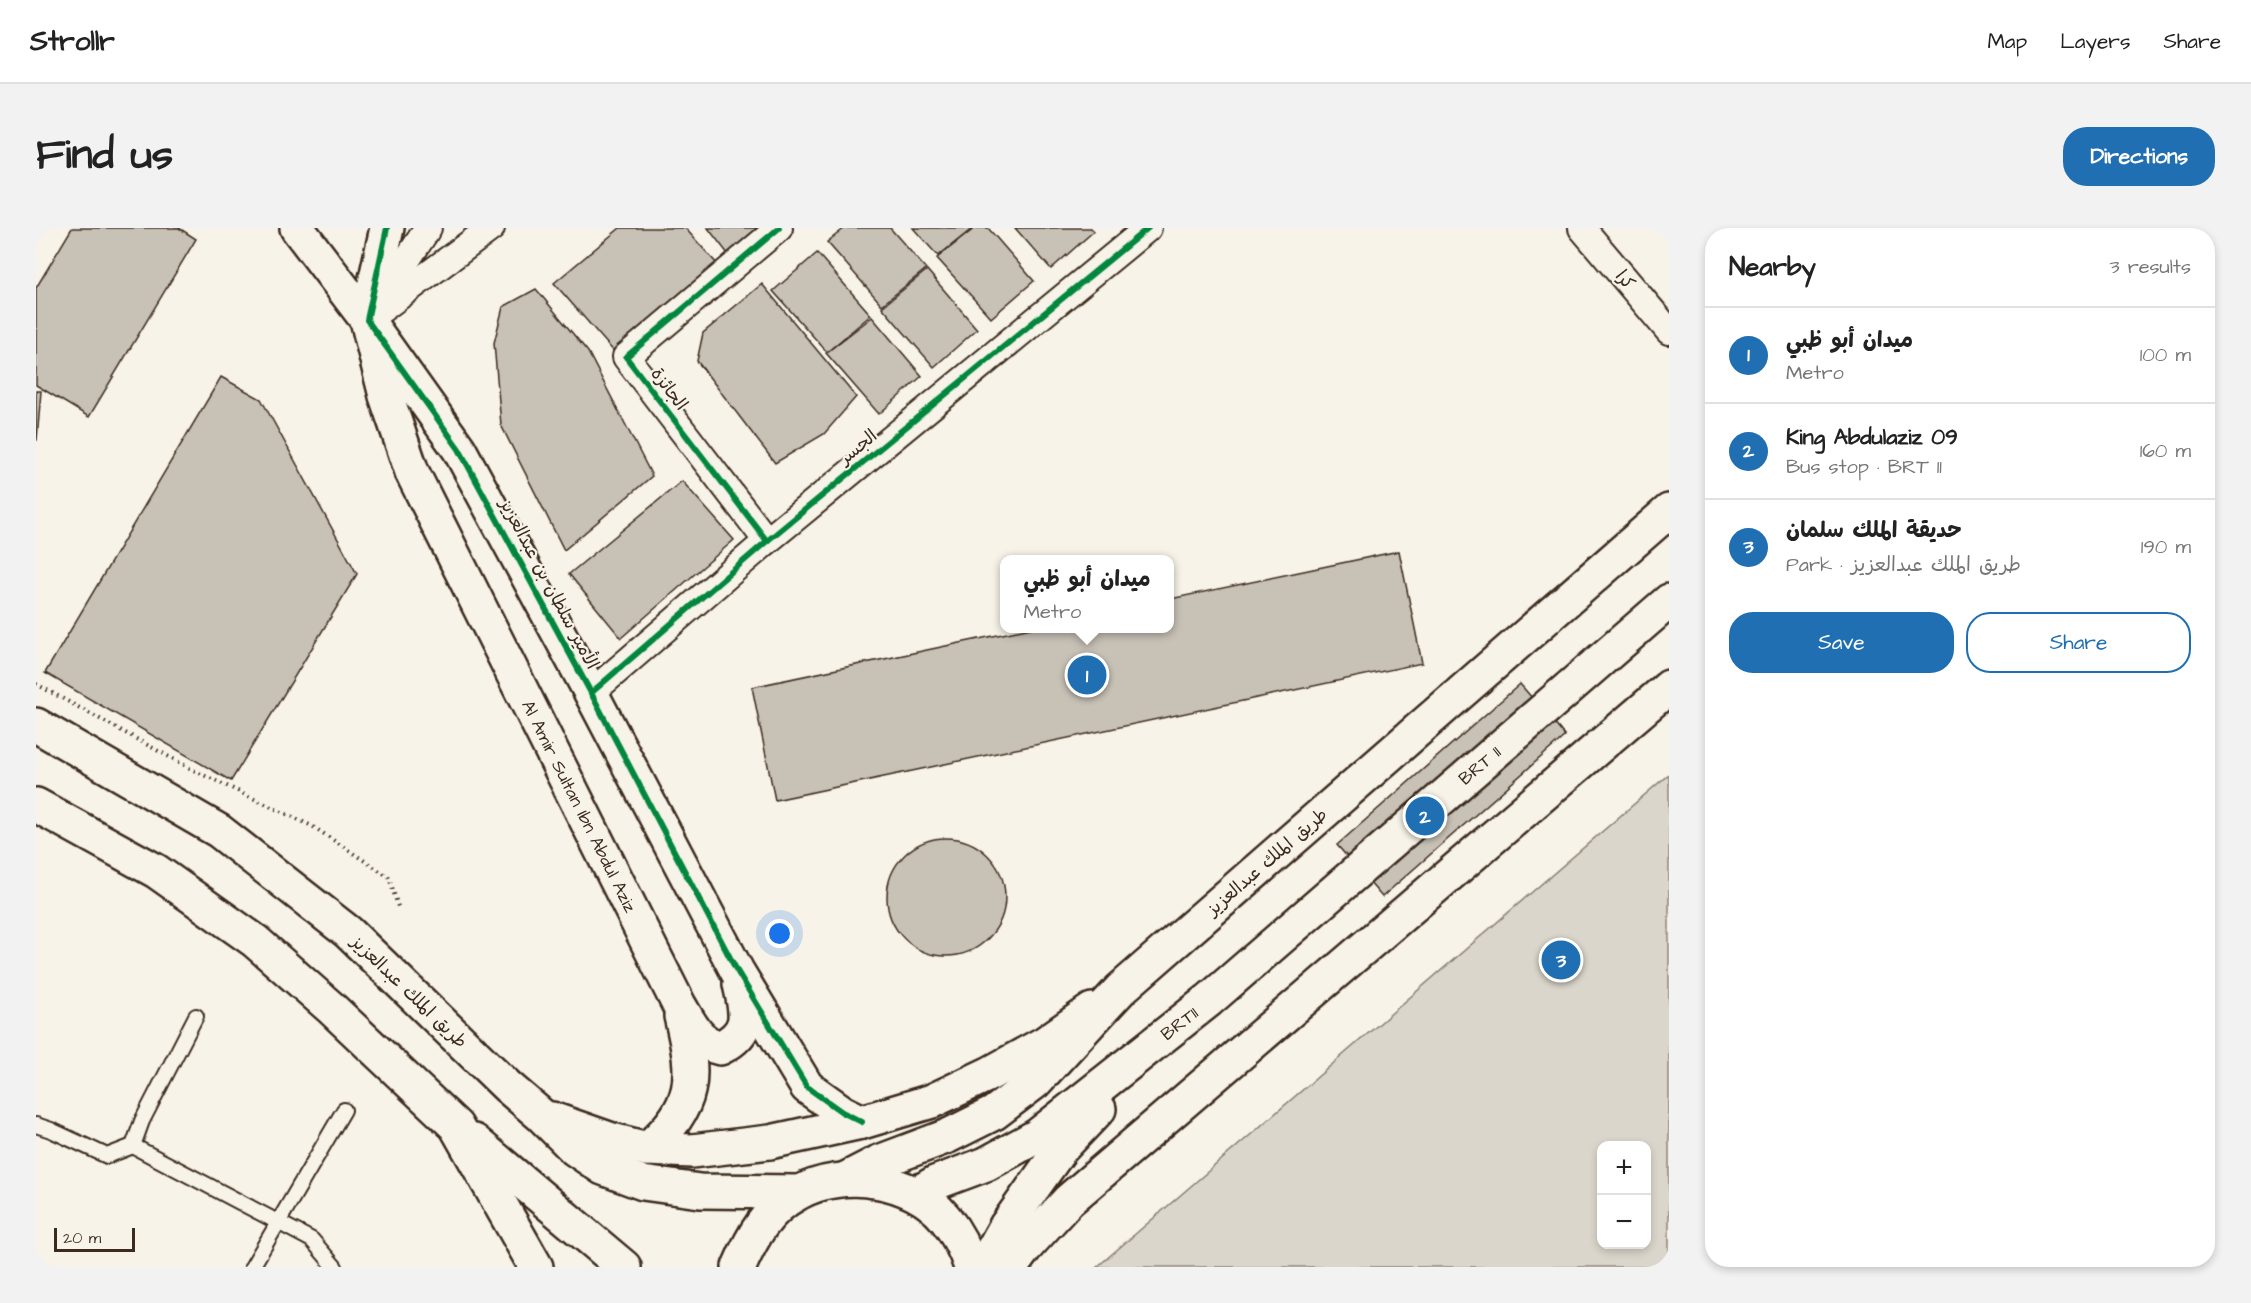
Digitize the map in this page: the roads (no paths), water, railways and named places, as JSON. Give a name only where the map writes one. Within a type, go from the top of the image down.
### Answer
[{"type":"main road","points":[[297,228],[367,320]]},
{"type":"main road","points":[[326,228],[367,320]]},
{"type":"main road","points":[[367,320],[370,228]]},
{"type":"main road","points":[[367,320],[387,228]]},
{"type":"main road","name":"Al Amir Sultan Ibn Abdul Aziz","points":[[367,320],[386,396],[412,472],[679,1005],[703,1041],[720,1048],[741,1033],[746,1023],[747,1011],[737,971]]},
{"type":"main road","name":"الأمير سلطان بن عبدالعزيز","points":[[367,320],[459,449],[591,693],[737,971],[807,1087],[842,1112],[862,1122]]},
{"type":"main road","name":"طريق الملك عبدالعزيز","points":[[846,1179],[879,1162],[948,1136],[994,1113],[1035,1082],[1121,989],[1669,511]]},
{"type":"main road","name":"BRT 11","points":[[1209,1000],[1669,601]]},
{"type":"main road","points":[[1011,1267],[1025,1248],[1069,1200],[1669,687]]},
{"type":"main road","name":"طريق الملك عبدالعزيز","points":[[36,724],[219,831],[348,932],[508,1087],[542,1116],[575,1149],[603,1168],[643,1183],[700,1191],[798,1192]]},
{"type":"main road","points":[[36,805],[156,871],[255,941],[330,1007],[456,1126],[624,1267]]},
{"type":"main road","points":[[542,1116],[612,1140],[647,1149],[692,1151],[770,1142],[862,1122],[932,1101],[989,1074],[1045,1043],[1121,989]]},
{"type":"main road","name":"BRT11","points":[[916,1194],[935,1183],[986,1164],[1037,1136],[1209,1000]]},
{"type":"main road","name":"BRT11","points":[[984,1267],[1006,1226],[1060,1150],[1209,1000]]},
{"type":"main road","points":[[647,1149],[668,1131],[688,1095],[690,1078],[688,1046],[679,1005]]},
{"type":"main road","points":[[456,1126],[536,1267]]},
{"type":"main road","points":[[739,1267],[753,1236],[776,1208],[798,1192],[846,1179],[882,1181],[916,1194],[944,1217],[964,1247],[971,1267]]},
{"type":"street","points":[[367,320],[400,228]]},
{"type":"street","points":[[367,320],[428,228]]},
{"type":"street","points":[[367,320],[491,228]]},
{"type":"street","name":"الجائزة","points":[[767,541],[626,357],[779,228]]},
{"type":"street","name":"الجسر","points":[[591,693],[767,541],[1148,228]]},
{"type":"street","name":"كرا","points":[[1582,228],[1669,331]]},
{"type":"lane","points":[[1209,1000],[1425,816]]},
{"type":"lane","points":[[133,1146],[142,1121],[196,1016]]},
{"type":"lane","points":[[252,1267],[344,1110]]},
{"type":"lane","points":[[36,1125],[107,1156],[133,1146],[312,1240],[335,1267]]},
{"type":"place","name":"ميدان أبو ظبي","points":[[1087,675]]},
{"type":"place","name":"King Abdulaziz 09","points":[[1425,816]]},
{"type":"place","name":"حديقة الملك سلمان","points":[[1561,960]]}]
